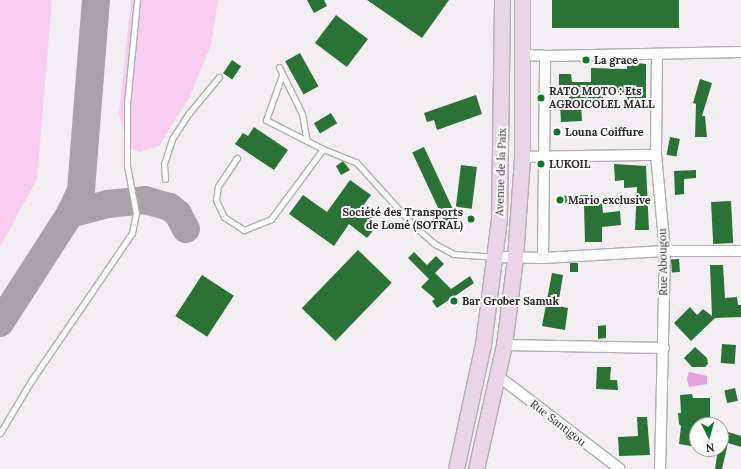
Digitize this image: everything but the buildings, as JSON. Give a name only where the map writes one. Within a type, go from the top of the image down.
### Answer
[{"type":"main road","name":"Avenue de la Paix","points":[[456,469],[482,344],[496,257],[501,183],[502,0]]},
{"type":"main road","points":[[476,469],[504,345],[515,258],[522,157],[522,0]]},
{"type":"street","points":[[522,55],[545,56],[741,52]]},
{"type":"street","name":"Rue Abougou","points":[[657,54],[656,154],[665,251],[664,348],[660,469]]},
{"type":"street","points":[[543,258],[546,156],[545,56]]},
{"type":"street","points":[[522,157],[656,154]]},
{"type":"street","points":[[496,257],[543,258],[665,251],[741,251]]},
{"type":"street","points":[[504,345],[664,348]]},
{"type":"street","name":"Rue Santigou","points":[[498,376],[620,469]]},
{"type":"lane","points":[[0,433],[31,381],[132,233],[136,213],[126,166],[127,104],[137,0]]},
{"type":"lane","points":[[279,67],[302,114],[307,141]]},
{"type":"lane","points":[[282,75],[266,120],[323,149],[356,162],[413,225],[435,244],[454,254],[496,257]]},
{"type":"lane","points":[[165,179],[164,164],[172,140],[189,113],[219,77]]},
{"type":"lane","points":[[237,158],[218,186],[216,200],[224,217],[244,230],[271,219],[323,149]]},
{"type":"shaded area","points":[[0,0],[52,0],[37,179],[0,247]]},
{"type":"shaded area","points":[[131,0],[218,0],[211,45],[189,98],[159,146],[139,152],[128,147],[119,114]]},
{"type":"shaded area","points":[[689,372],[707,376],[707,384],[689,387],[687,379]]},
{"type":"taxiway","points":[[0,323],[70,214],[81,190],[96,0]]},
{"type":"taxiway","points":[[70,214],[108,204],[145,200],[170,207],[178,214],[186,229]]},
{"type":"place","name":"La grace","points":[[586,60]]},
{"type":"place","name":"RATO MOTO : Ets AGROICOLEL MALL","points":[[541,98]]},
{"type":"place","name":"Louna Coiffure","points":[[557,132]]},
{"type":"place","name":"LUKOIL","points":[[541,164]]},
{"type":"place","name":"Mario exclusive","points":[[560,200]]},
{"type":"place","name":"Société des Transports de Lomé (SOTRAL)","points":[[471,219]]},
{"type":"place","name":"Bar Grober Samuk","points":[[454,301]]}]
